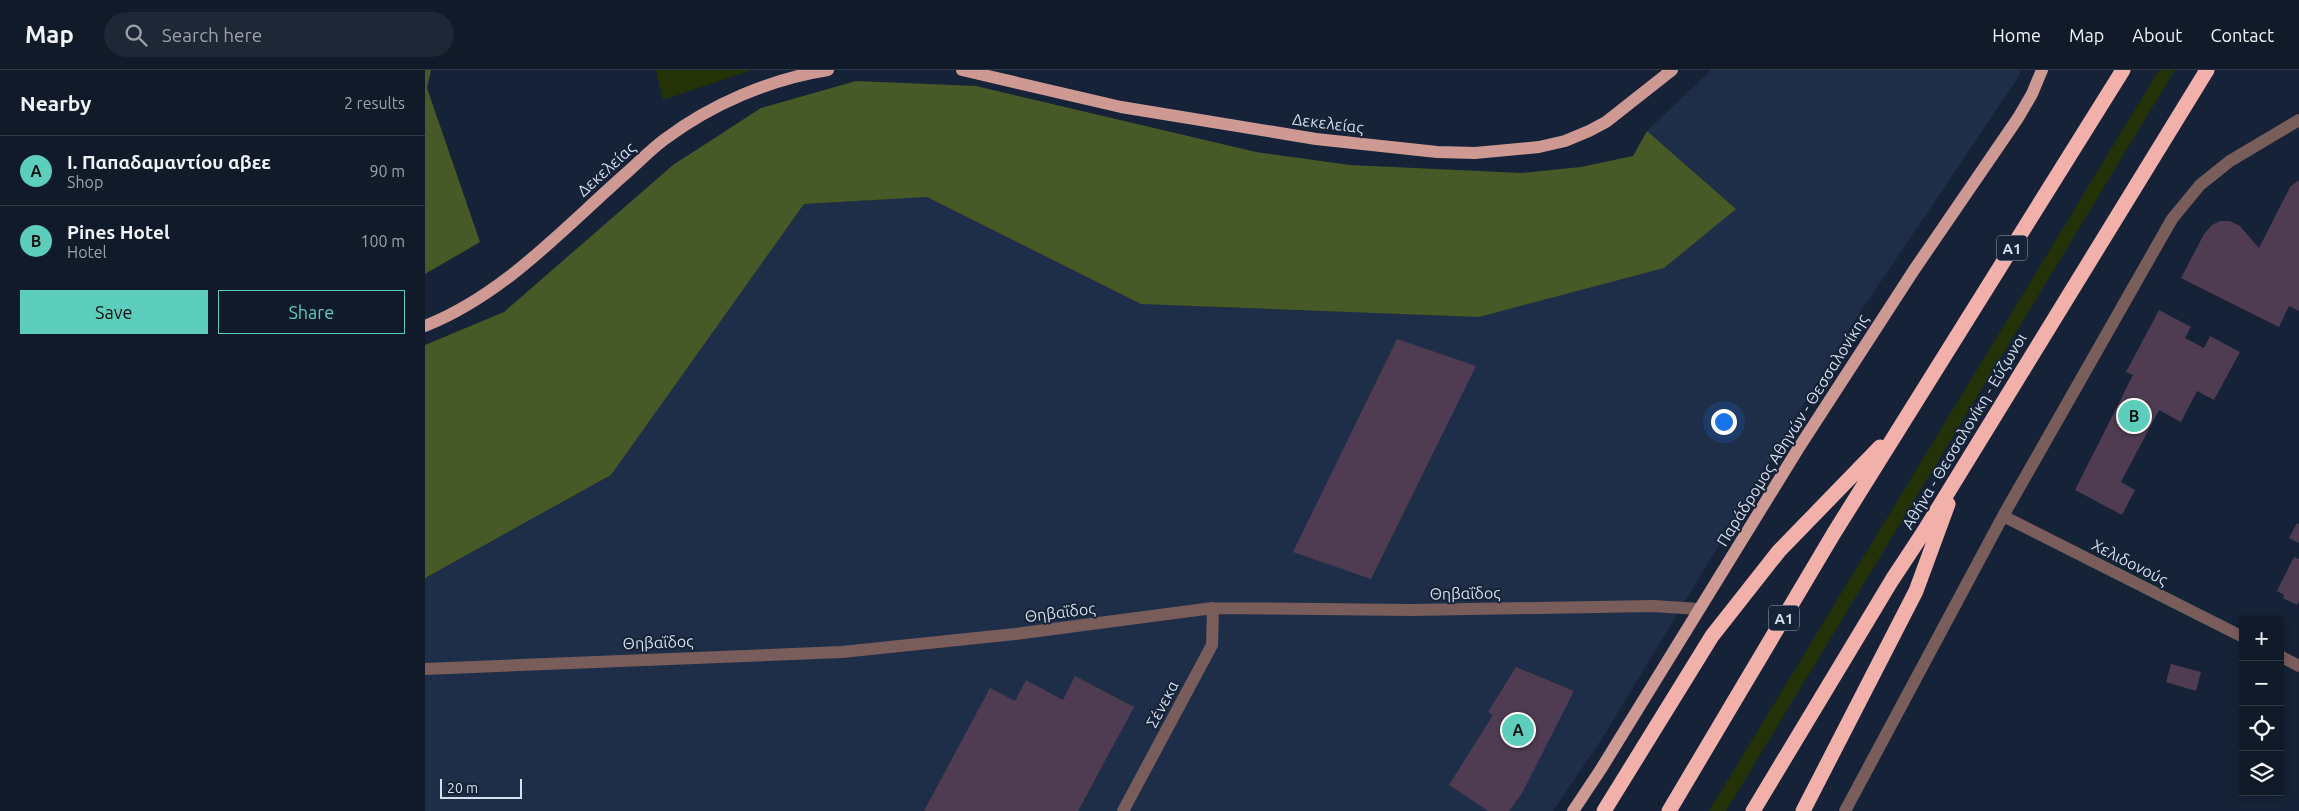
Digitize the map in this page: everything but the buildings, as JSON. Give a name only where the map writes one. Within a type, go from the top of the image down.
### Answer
[{"type":"highway","name":"Α1","points":[[1669,811],[1900,426],[2123,70]]},
{"type":"highway","name":"Αθήνα - Θεσσαλονίκη - Εύζωνοι","points":[[1753,811],[2207,70]]},
{"type":"highway","points":[[1604,811],[1712,636],[1779,551],[1900,426]]},
{"type":"highway","points":[[1803,811],[1916,590],[1961,470]]},
{"type":"main road","name":"Δεκελείας","points":[[425,326],[477,300],[507,280],[665,139],[707,112],[753,90],[807,73],[828,70]]},
{"type":"main road","name":"Δεκελείας","points":[[962,70],[1121,107],[1316,140],[1437,152],[1475,153],[1539,147],[1565,141],[1589,131],[1606,122],[1673,70]]},
{"type":"main road","name":"Παράδρομος Αθηνών - Θεσσαλονίκης","points":[[1573,811],[1601,770],[1799,448],[1913,270],[2018,118],[2032,94],[2042,70]]},
{"type":"street","points":[[1845,811],[2003,516],[2172,219],[2200,185],[2230,161],[2299,120]]},
{"type":"street","name":"Χελιδονούς","points":[[2003,516],[2239,635]]},
{"type":"street","name":"Θηβαΐδος","points":[[425,669],[842,652],[1015,634],[1213,608],[1412,610],[1653,606],[1699,609]]},
{"type":"street","name":"Σένεκα","points":[[1123,811],[1212,645],[1213,608]]},
{"type":"street","points":[[2284,658],[2299,666]]},
{"type":"shaded area","points":[[1711,70],[2021,70],[2019,76],[1853,323],[1603,737],[1553,811],[425,811],[425,578],[611,475],[804,204],[927,197],[1141,304],[1479,317],[1736,209],[1647,131]]},
{"type":"green space","points":[[425,70],[431,70],[427,88],[480,242],[425,274]]},
{"type":"green space","points":[[656,70],[752,70],[663,100]]},
{"type":"green space","points":[[2159,70],[2175,70],[1726,811],[1709,811]]},
{"type":"green space","points":[[856,81],[976,86],[1256,152],[1350,165],[1522,173],[1581,167],[1633,156],[1647,131],[1736,209],[1664,268],[1479,317],[1141,304],[927,197],[804,204],[611,475],[425,578],[425,345],[504,312],[673,165],[761,108]]},
{"type":"place","name":"Pines Hotel","points":[[2134,416]]},
{"type":"place","name":"Ι. Παπαδαμαντίου αβεε","points":[[1518,730]]}]
